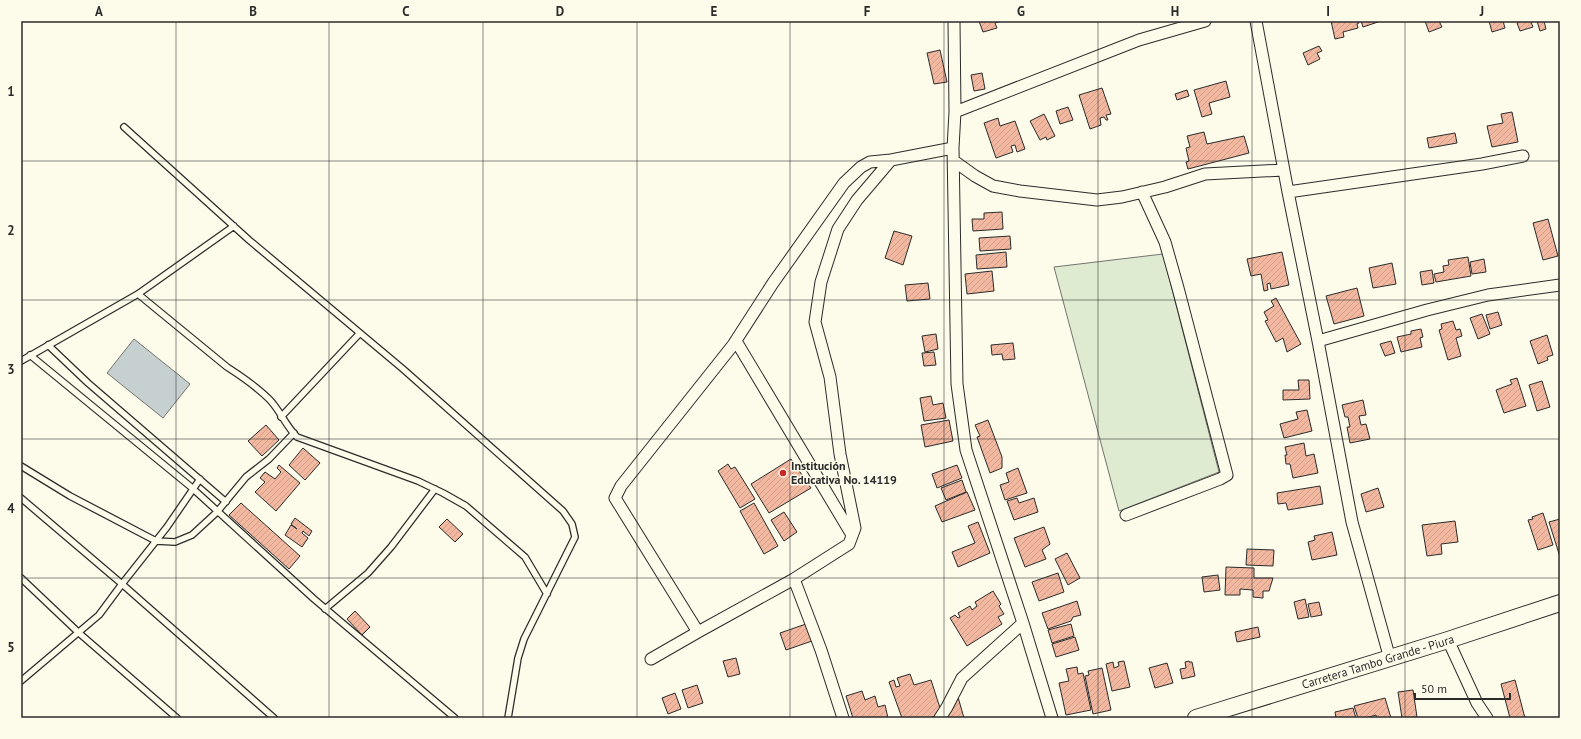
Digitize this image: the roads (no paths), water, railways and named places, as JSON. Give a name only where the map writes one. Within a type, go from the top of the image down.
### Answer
[{"type":"main road","name":"Carretera Tambo Grande - Piura","points":[[1196,718],[1390,659],[1560,603]]},
{"type":"street","points":[[954,21],[955,112],[953,148],[957,384],[966,450],[1024,623],[1052,718]]},
{"type":"street","points":[[955,112],[1139,40],[1205,21]]},
{"type":"street","points":[[1259,22],[1283,170],[1318,341],[1352,522],[1390,659]]},
{"type":"street","points":[[698,632],[615,498],[621,486],[736,341],[773,284],[844,183],[860,167],[870,162],[891,160],[953,148]]},
{"type":"street","points":[[1288,192],[1482,164],[1523,156]]},
{"type":"street","points":[[651,659],[794,579],[850,544],[855,528],[840,454],[830,377],[815,322],[821,282],[838,229],[857,200],[891,160]]},
{"type":"street","points":[[954,161],[975,176],[993,186],[1020,191],[1097,200],[1122,197],[1205,174],[1283,170]]},
{"type":"street","points":[[1126,515],[1227,475],[1172,268],[1164,242],[1142,192]]},
{"type":"street","points":[[1318,341],[1427,310],[1488,295],[1560,285]]},
{"type":"street","points":[[736,341],[852,535]]},
{"type":"street","points":[[794,579],[821,650],[842,718]]},
{"type":"street","points":[[940,718],[947,708],[962,678],[1024,623]]},
{"type":"street","points":[[1448,640],[1477,703],[1487,718]]},
{"type":"lane","points":[[124,126],[234,226],[403,369],[563,511],[572,524],[575,537],[524,639],[518,658],[508,718]]},
{"type":"lane","points":[[21,361],[138,294],[234,226]]},
{"type":"lane","points":[[138,294],[270,400],[281,417],[297,436],[418,481],[466,506],[525,557],[547,594]]},
{"type":"lane","points":[[281,417],[360,333]]},
{"type":"lane","points":[[48,345],[88,383],[226,502]]},
{"type":"lane","points":[[30,355],[193,489],[325,609],[455,718]]},
{"type":"lane","points":[[21,466],[70,496],[156,541],[175,542],[192,535],[217,512],[246,477],[269,459],[294,433]]},
{"type":"lane","points":[[21,682],[99,616],[167,527],[200,479]]},
{"type":"lane","points":[[325,609],[368,573],[391,547],[434,489]]},
{"type":"lane","points":[[21,498],[122,584],[274,718]]},
{"type":"lane","points":[[21,578],[79,633],[177,718]]},
{"type":"place","name":"Institución Educativa No. 14119","points":[[783,473]]}]
